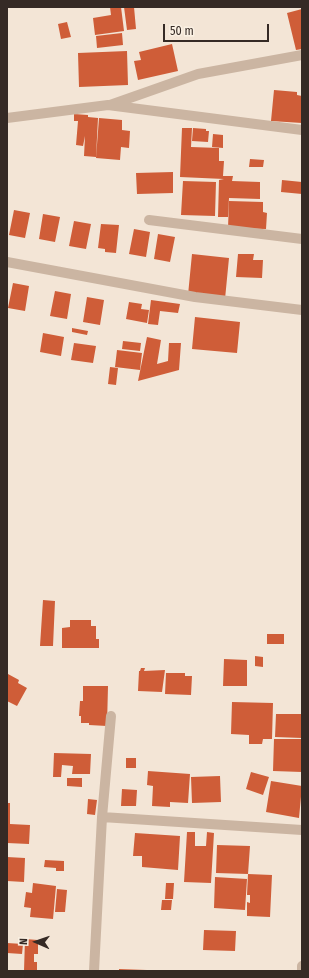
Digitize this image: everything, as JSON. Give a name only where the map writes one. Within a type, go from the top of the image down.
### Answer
[{"type":"street","points":[[7,118],[108,105],[198,74],[302,55]]},
{"type":"street","points":[[108,105],[302,130]]},
{"type":"street","points":[[149,220],[302,239]]},
{"type":"street","points":[[7,262],[194,297],[302,310]]},
{"type":"street","points":[[94,971],[102,817],[111,716]]},
{"type":"street","points":[[102,817],[302,830]]},
{"type":"street","points":[[302,966],[302,971]]},
{"type":"building","points":[[110,7],[121,7],[124,31],[95,35],[93,18],[111,15]]},
{"type":"building","points":[[124,7],[134,7],[136,29],[127,30]]},
{"type":"building","points":[[302,9],[302,49],[296,50],[287,13]]},
{"type":"building","points":[[67,22],[71,37],[61,39],[58,24]]},
{"type":"building","points":[[122,33],[123,45],[97,48],[96,36]]},
{"type":"building","points":[[172,44],[178,71],[138,80],[134,61],[141,60],[139,52]]},
{"type":"building","points":[[127,51],[128,85],[79,87],[78,53]]},
{"type":"building","points":[[274,90],[297,92],[297,95],[302,96],[302,123],[271,121]]},
{"type":"building","points":[[74,114],[88,115],[88,117],[98,118],[96,157],[84,156],[85,136],[83,146],[76,145],[78,121],[74,121]]},
{"type":"building","points":[[99,118],[122,120],[122,130],[130,131],[129,148],[121,147],[120,160],[96,158]]},
{"type":"building","points":[[182,128],[192,128],[191,147],[219,148],[219,161],[224,161],[223,176],[233,176],[232,181],[260,182],[260,199],[229,198],[228,217],[218,217],[219,180],[224,179],[180,177]]},
{"type":"building","points":[[193,128],[206,129],[206,131],[209,131],[208,142],[192,141]]},
{"type":"building","points":[[213,134],[223,135],[223,148],[212,147]]},
{"type":"building","points":[[250,159],[264,160],[263,167],[249,167]]},
{"type":"building","points":[[173,172],[173,193],[137,194],[136,173]]},
{"type":"building","points":[[282,180],[302,182],[302,194],[281,192]]},
{"type":"building","points":[[183,181],[216,182],[215,216],[181,215]]},
{"type":"building","points":[[229,201],[263,202],[263,212],[267,213],[266,229],[228,228]]},
{"type":"building","points":[[14,210],[30,213],[25,238],[9,235]]},
{"type":"building","points":[[43,214],[60,217],[55,242],[39,239]]},
{"type":"building","points":[[74,221],[91,224],[86,249],[69,246]]},
{"type":"building","points":[[101,224],[119,225],[116,253],[105,252],[105,249],[98,248]]},
{"type":"building","points":[[134,229],[150,232],[146,257],[129,254]]},
{"type":"building","points":[[158,234],[175,237],[170,262],[154,259]]},
{"type":"building","points":[[192,254],[229,258],[225,299],[188,295]]},
{"type":"building","points":[[238,254],[254,254],[253,260],[263,260],[262,278],[236,277]]},
{"type":"building","points":[[13,283],[29,286],[25,311],[8,308]]},
{"type":"building","points":[[55,291],[71,294],[67,319],[50,316]]},
{"type":"building","points":[[87,297],[104,300],[100,325],[83,322]]},
{"type":"building","points":[[151,300],[180,304],[178,313],[160,311],[158,325],[148,324]]},
{"type":"building","points":[[129,302],[142,304],[141,309],[149,310],[147,323],[126,319]]},
{"type":"building","points":[[195,317],[240,322],[237,353],[192,349]]},
{"type":"building","points":[[72,328],[88,331],[87,335],[72,332]]},
{"type":"building","points":[[43,333],[64,337],[61,356],[40,352]]},
{"type":"building","points":[[147,337],[161,340],[157,364],[168,361],[169,343],[181,343],[179,370],[138,381]]},
{"type":"building","points":[[123,341],[141,343],[140,351],[122,349]]},
{"type":"building","points":[[74,343],[96,346],[93,363],[71,360]]},
{"type":"building","points":[[117,350],[142,353],[140,370],[115,367]]},
{"type":"building","points":[[110,367],[118,368],[116,385],[108,384]]},
{"type":"building","points":[[43,600],[55,601],[53,646],[40,646]]},
{"type":"building","points":[[70,620],[91,620],[91,626],[96,626],[96,639],[99,639],[99,648],[62,648],[62,628],[70,627]]},
{"type":"building","points":[[267,634],[284,634],[284,644],[267,644]]},
{"type":"building","points":[[255,656],[263,657],[263,667],[255,666]]},
{"type":"building","points":[[224,659],[247,660],[247,686],[223,686]]},
{"type":"building","points":[[141,668],[145,668],[144,671],[165,670],[162,692],[138,691],[139,671]]},
{"type":"building","points":[[166,673],[185,673],[185,676],[192,676],[191,695],[165,694]]},
{"type":"building","points":[[8,674],[19,680],[18,683],[27,688],[17,706],[7,701]]},
{"type":"building","points":[[83,686],[108,686],[107,726],[81,723],[81,716],[79,716],[80,701],[83,701]]},
{"type":"building","points":[[232,702],[273,703],[272,739],[263,739],[262,744],[249,744],[249,735],[231,734]]},
{"type":"building","points":[[276,714],[302,714],[302,738],[275,737]]},
{"type":"building","points":[[274,739],[302,739],[302,772],[273,771]]},
{"type":"building","points":[[54,753],[91,754],[90,774],[72,774],[73,766],[62,765],[61,777],[53,777]]},
{"type":"building","points":[[126,758],[136,758],[136,768],[126,768]]},
{"type":"building","points":[[148,771],[190,774],[188,803],[170,802],[170,807],[152,806],[153,786],[147,785]]},
{"type":"building","points":[[251,772],[269,777],[263,795],[246,789]]},
{"type":"building","points":[[220,776],[221,802],[192,803],[191,777]]},
{"type":"building","points":[[67,778],[82,778],[82,787],[67,786]]},
{"type":"building","points":[[271,781],[302,786],[299,818],[266,812]]},
{"type":"building","points":[[122,789],[137,790],[136,806],[121,806]]},
{"type":"building","points":[[88,799],[97,800],[95,815],[87,814]]},
{"type":"building","points":[[7,803],[10,803],[10,824],[30,825],[29,844],[7,843]]},
{"type":"building","points":[[187,832],[195,832],[195,846],[206,846],[207,832],[214,833],[211,883],[184,882]]},
{"type":"building","points":[[135,833],[180,836],[178,870],[142,867],[142,856],[133,856]]},
{"type":"building","points":[[217,845],[250,846],[248,874],[216,873]]},
{"type":"building","points":[[7,857],[25,858],[24,882],[7,881]]},
{"type":"building","points":[[45,860],[64,861],[64,871],[56,871],[56,868],[44,867]]},
{"type":"building","points":[[248,874],[272,875],[270,917],[247,916],[247,902],[250,903],[250,895],[247,895]]},
{"type":"building","points":[[215,877],[247,879],[245,910],[214,908]]},
{"type":"building","points":[[33,883],[56,886],[53,919],[30,917],[31,908],[24,907],[26,892],[32,893]]},
{"type":"building","points":[[166,883],[174,883],[173,899],[165,899]]},
{"type":"building","points":[[57,889],[67,890],[65,912],[55,912]]},
{"type":"building","points":[[162,900],[172,900],[171,910],[161,910]]},
{"type":"building","points":[[204,930],[236,931],[235,951],[203,950]]},
{"type":"building","points":[[25,939],[38,940],[38,954],[34,954],[34,962],[37,962],[37,971],[24,971]]},
{"type":"building","points":[[7,943],[23,944],[22,954],[7,953]]},
{"type":"building","points":[[119,969],[147,970],[147,971],[119,971]]}]
